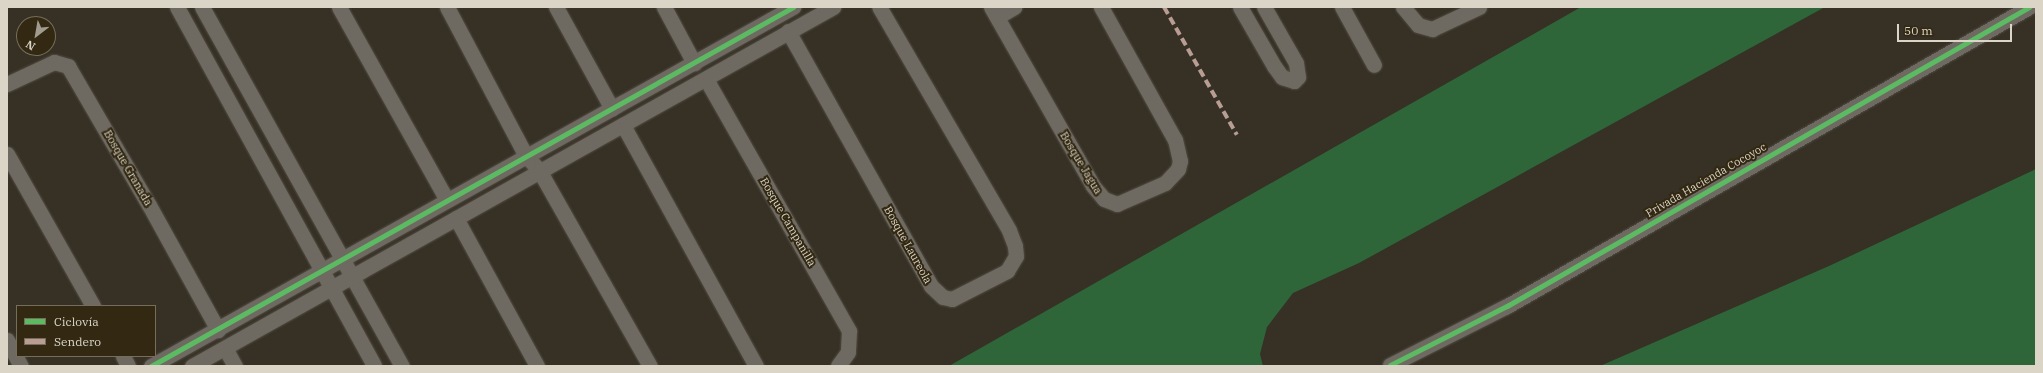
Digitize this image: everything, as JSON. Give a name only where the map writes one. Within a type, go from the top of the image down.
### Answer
[{"type":"street","points":[[177,7],[374,366]]},
{"type":"street","points":[[202,7],[340,258],[402,366]]},
{"type":"street","points":[[339,7],[447,200]]},
{"type":"street","points":[[447,7],[526,156],[539,170],[650,366]]},
{"type":"street","points":[[556,7],[612,109]]},
{"type":"street","points":[[664,7],[694,63]]},
{"type":"street","points":[[151,366],[218,330],[340,258],[694,63],[774,12],[793,7]]},
{"type":"street","points":[[192,366],[331,290],[539,170],[706,79],[833,7]]},
{"type":"street","name":"Bosque Laureola","points":[[788,32],[931,286],[943,298],[952,299],[1007,271],[1016,256],[1015,246],[1009,230],[879,7]]},
{"type":"street","points":[[994,12],[1014,7]]},
{"type":"street","name":"Bosque Jagua","points":[[994,12],[1093,186],[1104,200],[1117,204],[1165,183],[1178,169],[1180,161],[1175,140],[1101,7]]},
{"type":"street","points":[[1240,7],[1274,66],[1282,77],[1294,81],[1298,77],[1296,63],[1264,7]]},
{"type":"street","points":[[1342,7],[1374,65]]},
{"type":"street","points":[[1403,7],[1418,25],[1432,29],[1479,7]]},
{"type":"street","name":"Privada Hacienda Cocoyoc","points":[[1390,365],[1507,306],[2029,7]]},
{"type":"street","name":"Bosque Granada","points":[[7,84],[54,62],[68,66],[150,205],[218,330]]},
{"type":"street","name":"Bosque Campanilla","points":[[706,79],[849,331],[848,352],[838,366]]},
{"type":"street","points":[[623,125],[756,366]]},
{"type":"street","points":[[7,154],[92,305]]},
{"type":"street","points":[[456,218],[537,366]]},
{"type":"street","points":[[7,340],[16,357]]},
{"type":"street","points":[[225,348],[235,366]]},
{"type":"street","points":[[16,357],[21,366]]},
{"type":"street","points":[[123,357],[128,366]]},
{"type":"green space","points":[[1581,7],[1825,7],[1359,263],[1293,293],[1267,327],[1260,354],[1263,366],[949,366]]},
{"type":"green space","points":[[2036,169],[2036,366],[1600,366],[1829,266]]},
{"type":"marked path","points":[[1164,7],[1237,135]]},
{"type":"cycle path","points":[[151,366],[793,7]]},
{"type":"cycle path","points":[[1390,365],[1507,306],[2029,7]]}]
